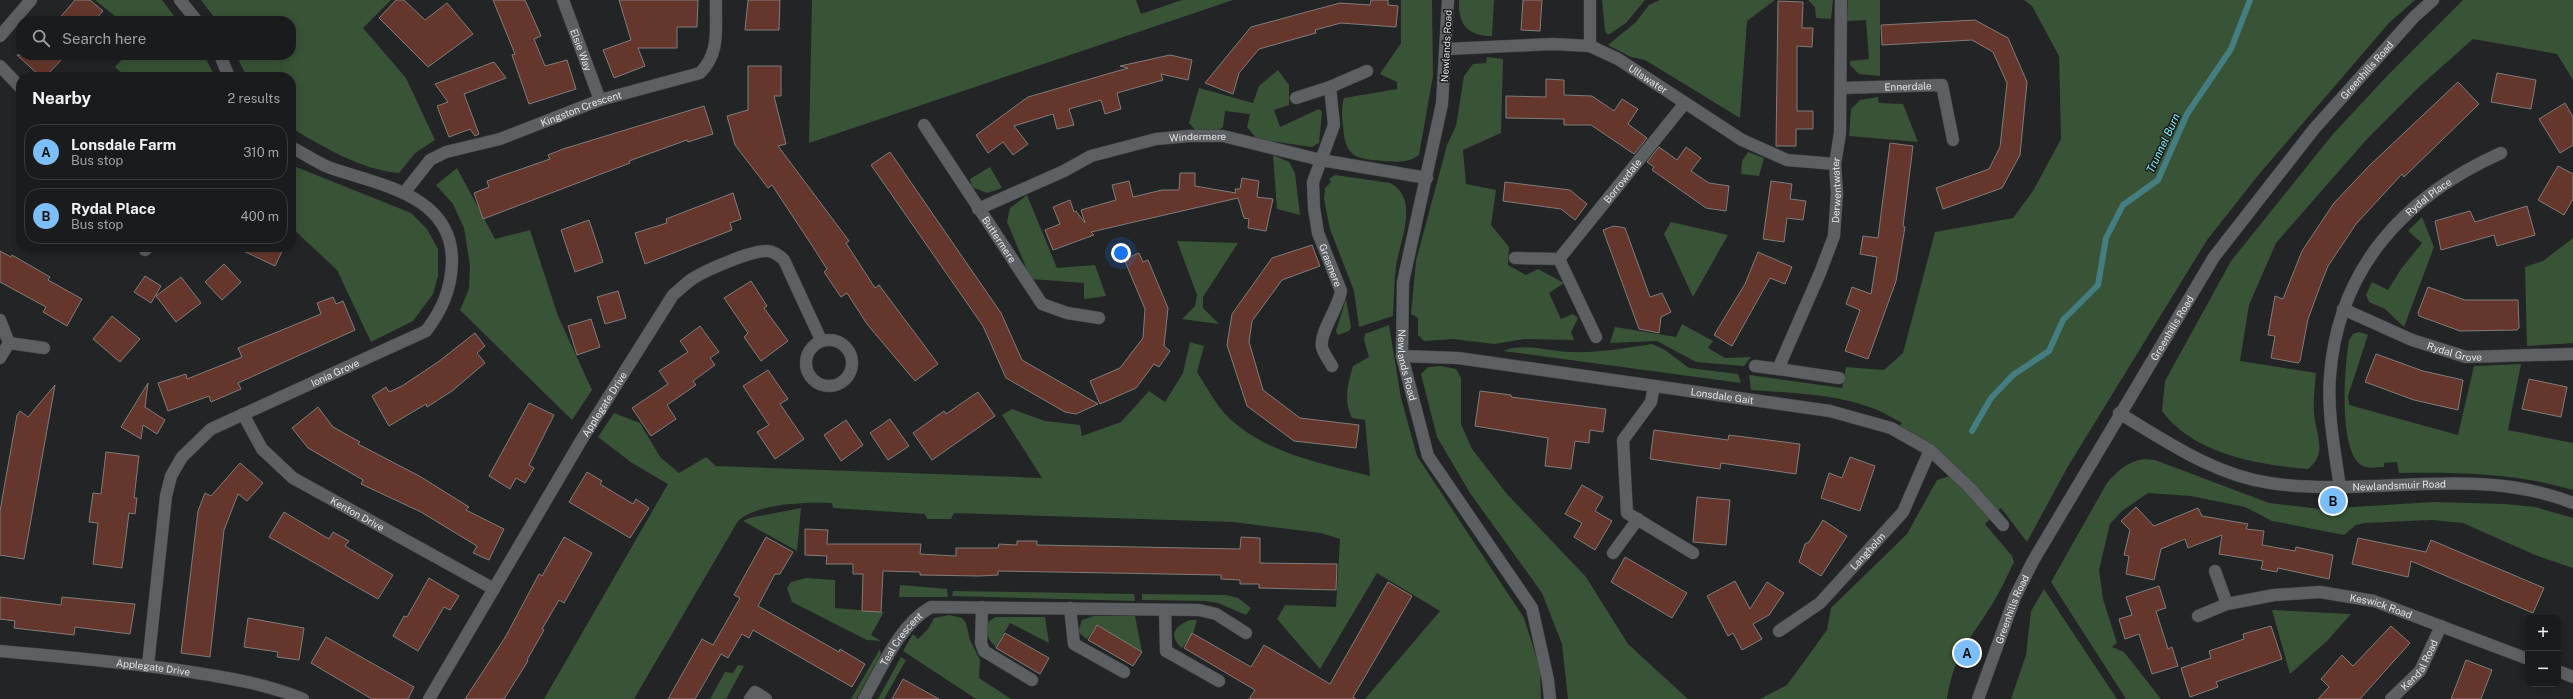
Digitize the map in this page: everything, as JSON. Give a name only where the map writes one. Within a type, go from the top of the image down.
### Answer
[{"type":"street","points":[[17,16],[31,0]]},
{"type":"street","points":[[180,0],[193,16]]},
{"type":"street","name":"Elsie Way","points":[[562,0],[600,100]]},
{"type":"street","name":"Kingston Crescent","points":[[404,192],[430,160],[446,152],[500,139],[600,100],[700,73],[710,63],[715,51],[716,0]]},
{"type":"street","name":"Newlands Road","points":[[1448,0],[1447,49],[1442,104],[1403,282],[1402,356],[1428,456],[1532,608],[1548,680],[1550,699]]},
{"type":"street","points":[[1590,0],[1590,46]]},
{"type":"street","name":"Derwentwater","points":[[1778,369],[1820,273],[1834,236],[1837,193],[1835,164],[1840,133],[1841,0]]},
{"type":"street","name":"Greenhills Road","points":[[1978,699],[2015,597],[2033,561],[2119,413],[2214,257],[2314,129],[2414,17],[2432,0]]},
{"type":"street","points":[[0,36],[16,17]]},
{"type":"street","name":"Ullswater","points":[[1447,49],[1553,44],[1590,46],[1618,60],[1742,140],[1787,160],[1835,164]]},
{"type":"street","points":[[222,60],[228,72]]},
{"type":"street","points":[[0,66],[16,83]]},
{"type":"street","points":[[1296,98],[1330,87],[1367,71]]},
{"type":"street","name":"Ennerdale","points":[[1841,88],[1875,85],[1942,85],[1953,140]]},
{"type":"street","name":"Grasmere","points":[[1330,87],[1334,125],[1313,182],[1314,208],[1318,233],[1341,291],[1340,300],[1323,339],[1322,347],[1332,366]]},
{"type":"street","name":"Borrowdale","points":[[1559,259],[1685,103]]},
{"type":"street","name":"Buttermere","points":[[924,126],[1042,304],[1067,313],[1099,318]]},
{"type":"street","name":"Windermere","points":[[978,209],[1064,170],[1091,156],[1156,139],[1189,136],[1223,136],[1321,160],[1427,178]]},
{"type":"street","name":"Ionia Grove","points":[[148,665],[162,529],[171,476],[182,457],[211,429],[400,345],[426,331],[440,313],[452,277],[452,257],[448,233],[422,202],[404,192],[326,166],[296,150]]},
{"type":"street","name":"Rydal Place","points":[[2340,488],[2330,408],[2330,377],[2333,344],[2343,309],[2364,265],[2393,227],[2410,210],[2450,180],[2501,153]]},
{"type":"street","name":"Applegate Drive","points":[[429,699],[582,438],[673,295],[693,279],[750,254],[767,251],[776,253],[784,260],[821,340]]},
{"type":"street","points":[[1515,258],[1559,259],[1596,337]]},
{"type":"street","name":"Rydal Grove","points":[[2343,309],[2412,340],[2466,356],[2573,354]]},
{"type":"street","points":[[0,320],[9,343]]},
{"type":"street","points":[[9,343],[44,348]]},
{"type":"street","points":[[0,358],[9,343]]},
{"type":"street","name":"Lonsdale Gait","points":[[1402,356],[1458,358],[1830,411],[1891,428],[1930,450],[1970,487],[2003,525]]},
{"type":"street","points":[[1755,366],[1839,378]]},
{"type":"street","points":[[1654,386],[1651,402],[1623,440],[1627,513],[1693,553]]},
{"type":"street","name":"Newlandsmuir Road","points":[[2119,413],[2202,462],[2226,471],[2268,483],[2340,488],[2430,483],[2481,483],[2545,492],[2573,503]]},
{"type":"street","name":"Kenton Drive","points":[[243,414],[262,448],[293,478],[494,589]]},
{"type":"street","name":"Langholm","points":[[1779,631],[1820,603],[1903,512],[1930,450]]},
{"type":"street","points":[[1613,553],[1638,519]]},
{"type":"street","points":[[2215,571],[2227,604]]},
{"type":"street","name":"Keswick Road","points":[[2198,616],[2227,604],[2274,595],[2320,592],[2374,601],[2525,658]]},
{"type":"street","name":"Teal Crescent","points":[[864,699],[917,615],[931,607],[1199,610],[1216,614],[1246,634]]},
{"type":"street","points":[[982,607],[981,643],[984,651],[1032,680]]},
{"type":"street","points":[[1070,608],[1074,644],[1124,672]]},
{"type":"street","points":[[1166,610],[1166,651],[1219,681]]},
{"type":"street","name":"Kendal Road","points":[[2391,699],[2420,671],[2441,626]]},
{"type":"street","name":"Applegate Drive","points":[[0,651],[148,665],[226,677],[284,691],[303,699]]},
{"type":"street","points":[[2561,672],[2573,677]]},
{"type":"street","points":[[750,699],[755,692],[766,699]]},
{"type":"green space","points":[[95,0],[162,0],[174,16],[115,16]]},
{"type":"green space","points":[[201,0],[391,0],[363,28],[406,78],[435,140],[415,153],[399,173],[371,167],[330,150],[296,131],[296,72],[244,72],[238,60],[296,60],[296,16],[213,16]]},
{"type":"green space","points":[[812,0],[1136,0],[1141,14],[1182,0],[1233,0],[809,143]]},
{"type":"green space","points":[[1401,0],[1432,0],[1433,76],[1419,155],[1415,158],[1403,161],[1366,159],[1353,154],[1346,144],[1342,119],[1343,101],[1344,98],[1397,89],[1397,82],[1380,74],[1401,43]]},
{"type":"green space","points":[[1459,0],[1494,0],[1492,36],[1476,34],[1466,27],[1460,16]]},
{"type":"green space","points":[[1602,0],[1645,0],[1626,23],[1608,35],[1605,31]]},
{"type":"green space","points":[[1660,0],[1775,0],[1747,21],[1740,118],[1645,60],[1631,57],[1608,45],[1636,22],[1649,5]]},
{"type":"green space","points":[[1808,0],[1833,0],[1831,19],[1816,18],[1815,7]]},
{"type":"green space","points":[[1848,0],[1880,0],[1880,76],[1859,74],[1850,65],[1850,61],[1869,59],[1866,20],[1847,21]]},
{"type":"green space","points":[[2024,0],[2415,0],[2389,23],[2260,173],[2207,240],[2067,468],[2027,542],[2001,508],[1985,524],[2012,556],[2014,562],[1996,598],[1964,648],[1954,670],[1947,699],[1760,699],[1787,685],[1827,630],[1831,608],[1907,534],[1937,480],[1956,474],[1896,431],[1902,423],[1880,411],[1858,403],[1828,397],[1751,390],[1749,375],[1842,388],[1846,367],[1884,370],[1903,353],[1935,232],[2013,218],[2033,191],[2061,139],[2059,56],[2032,6]]},
{"type":"green space","points":[[2463,0],[2573,0],[2573,80],[2557,54],[2473,39],[2419,87],[2367,139],[2276,243],[2249,305],[2240,361],[2316,373],[2314,414],[2319,450],[2318,457],[2308,469],[2268,464],[2228,455],[2191,438],[2175,426],[2162,411],[2165,381],[2231,261],[2333,134],[2388,75]]},
{"type":"green space","points":[[1487,57],[1503,59],[1501,133],[1463,150],[1466,184],[1496,190],[1491,225],[1509,247],[1508,265],[1526,275],[1538,269],[1564,283],[1549,293],[1561,319],[1573,314],[1578,318],[1571,332],[1574,340],[1525,339],[1494,344],[1453,339],[1424,341],[1418,335],[1418,318],[1411,314],[1416,261],[1447,145],[1456,126],[1464,76],[1473,64],[1486,63]]},
{"type":"green space","points":[[121,60],[206,60],[212,72],[120,72],[115,67]]},
{"type":"green space","points":[[1278,70],[1289,85],[1289,105],[1274,110],[1280,127],[1319,109],[1322,112],[1319,143],[1312,147],[1257,139],[1247,127],[1250,114],[1225,111],[1223,127],[1214,133],[1196,131],[1189,123],[1199,88],[1253,103],[1259,86]]},
{"type":"green space","points":[[1878,97],[1879,103],[1903,104],[1918,142],[1849,136],[1851,109],[1860,100]]},
{"type":"green space","points":[[1748,152],[1764,158],[1759,176],[1741,174],[1742,161]]},
{"type":"green space","points":[[1273,155],[1289,162],[1295,173],[1300,215],[1277,209]]},
{"type":"green space","points":[[296,167],[411,213],[427,229],[438,249],[438,276],[433,294],[413,321],[371,342],[337,270],[296,232]]},
{"type":"green space","points":[[990,167],[1002,188],[987,193],[972,187],[970,179]]},
{"type":"green space","points":[[457,168],[495,239],[530,230],[558,316],[592,390],[572,420],[460,310],[469,289],[470,265],[464,228],[453,204],[436,185]]},
{"type":"green space","points":[[1335,175],[1390,183],[1399,190],[1404,199],[1406,209],[1404,233],[1396,266],[1393,316],[1359,327],[1354,291],[1330,229],[1324,199],[1325,188],[1331,182],[1329,179]]},
{"type":"green space","points":[[1027,195],[1057,268],[1095,265],[1106,296],[1084,299],[1084,283],[1031,279],[1007,222],[1010,208]]},
{"type":"green space","points":[[2422,217],[2434,247],[2404,327],[2385,309],[2369,302],[2366,295],[2372,282],[2388,290],[2401,269],[2422,243],[2408,231]]},
{"type":"green space","points":[[1671,222],[1728,235],[1693,297],[1664,234]]},
{"type":"green space","points":[[2573,238],[2573,343],[2527,346],[2525,267],[2543,261]]},
{"type":"green space","points":[[1177,241],[1238,243],[1203,297],[1203,308],[1219,324],[1182,319],[1195,306],[1197,295]]},
{"type":"green space","points":[[1346,299],[1351,327],[1349,331],[1338,335],[1336,331]]},
{"type":"green space","points":[[1682,324],[1713,341],[1708,348],[1725,358],[1751,357],[1744,366],[1696,362],[1657,341],[1610,343],[1615,327],[1676,337]]},
{"type":"green space","points":[[1389,325],[1401,398],[1417,456],[1524,618],[1540,668],[1541,699],[1365,699],[1440,611],[1377,573],[1320,669],[1277,619],[1285,605],[1336,607],[1340,539],[1321,533],[1233,522],[954,513],[951,519],[927,519],[925,514],[833,508],[832,503],[822,503],[770,507],[757,510],[738,521],[634,699],[544,699],[668,484],[632,463],[598,437],[614,413],[640,423],[660,457],[679,473],[706,457],[716,466],[1042,478],[1002,415],[1012,409],[1045,421],[1080,425],[1082,436],[1121,422],[1149,391],[1165,402],[1183,373],[1190,342],[1204,346],[1197,372],[1214,400],[1226,415],[1241,428],[1275,448],[1312,461],[1370,476],[1365,420],[1352,418],[1349,411],[1347,392],[1353,366],[1369,357],[1364,340],[1365,334]]},
{"type":"green space","points":[[2359,332],[2368,335],[2348,396],[2349,405],[2458,435],[2474,366],[2521,364],[2508,430],[2573,443],[2573,490],[2551,484],[2508,477],[2465,473],[2399,473],[2397,462],[2384,463],[2384,467],[2370,468],[2363,466],[2355,458],[2349,444],[2345,407],[2346,368],[2349,340],[2353,334]]},
{"type":"green space","points":[[1652,344],[1665,350],[1689,368],[1738,374],[1741,383],[1503,351],[1511,348],[1529,347],[1564,352],[1592,352]]},
{"type":"green space","points":[[1441,366],[1456,369],[1461,378],[1461,424],[1472,449],[1507,494],[1586,577],[1628,644],[1688,699],[1568,699],[1562,644],[1542,593],[1470,493],[1437,437],[1421,374],[1428,367]]},
{"type":"green space","points":[[2138,460],[2155,460],[2269,503],[2321,509],[2433,502],[2505,504],[2535,507],[2573,518],[2573,568],[2535,555],[2463,523],[2431,520],[2365,523],[2356,525],[2344,535],[2272,521],[2245,507],[2191,496],[2148,493],[2122,511],[2110,524],[2099,570],[2103,599],[2117,643],[2112,647],[2124,652],[2161,699],[2126,699],[2051,582],[2107,483],[2123,467]]},
{"type":"green space","points":[[801,508],[797,551],[743,521],[749,518]]},
{"type":"green space","points":[[806,578],[835,580],[835,608],[884,612],[871,635],[881,641],[867,640],[792,602],[787,588],[791,582]]},
{"type":"green space","points":[[900,585],[947,589],[948,597],[899,597]]},
{"type":"green space","points":[[2044,589],[2117,699],[2011,699],[2026,655],[2031,611]]},
{"type":"green space","points":[[953,591],[1134,594],[1135,601],[952,596]]},
{"type":"green space","points":[[1142,594],[1226,595],[1238,598],[1251,608],[1246,615],[1218,603],[1205,601],[1142,600]]},
{"type":"green space","points":[[2272,610],[2351,614],[2327,641],[2290,674]]},
{"type":"green space","points":[[949,615],[962,618],[966,623],[970,640],[980,660],[979,678],[1011,699],[976,699],[903,651],[913,634],[918,639],[928,629],[934,618]]},
{"type":"green space","points":[[1094,616],[1135,616],[1142,652],[1097,625],[1087,639],[1078,632],[1082,620]]},
{"type":"green space","points":[[995,617],[1045,617],[1049,643],[1010,623],[996,647],[989,639],[987,633],[987,623]]},
{"type":"green space","points":[[1190,620],[1197,620],[1194,631],[1182,648],[1178,644],[1174,635],[1180,625]]},
{"type":"green space","points":[[880,649],[881,654],[856,699],[851,699]]},
{"type":"green space","points":[[901,657],[906,660],[884,699],[878,699]]},
{"type":"green space","points":[[738,665],[744,666],[726,699],[710,699],[725,672],[733,673]]},
{"type":"building","points":[[75,0],[90,0],[103,11],[98,16],[61,16]]},
{"type":"building","points":[[396,0],[404,0],[425,20],[447,3],[473,34],[428,67],[379,18]]},
{"type":"building","points":[[493,0],[525,0],[541,36],[534,39],[545,66],[567,60],[576,89],[529,104],[512,55],[515,54]]},
{"type":"building","points":[[619,0],[698,0],[697,27],[677,27],[677,48],[638,48],[645,66],[614,78],[603,50],[631,40]]},
{"type":"building","points":[[748,0],[780,0],[779,30],[745,30]]},
{"type":"building","points":[[1371,0],[1388,0],[1388,5],[1398,6],[1396,27],[1341,23],[1315,30],[1316,33],[1259,49],[1239,73],[1233,94],[1205,83],[1251,27],[1340,3],[1370,5]]},
{"type":"building","points":[[1523,0],[1542,0],[1540,31],[1521,30]]},
{"type":"building","points":[[1778,1],[1803,2],[1802,28],[1813,28],[1812,47],[1797,46],[1797,111],[1813,111],[1813,129],[1796,129],[1796,146],[1776,146]]},
{"type":"building","points":[[1975,20],[2008,38],[2027,82],[2020,155],[2002,188],[1943,209],[1936,188],[1989,169],[2000,147],[2007,83],[1993,52],[1972,40],[1882,45],[1881,25]]},
{"type":"building","points":[[1170,55],[1192,60],[1188,80],[1161,74],[1163,80],[1117,93],[1121,109],[1105,114],[1101,100],[1069,109],[1074,125],[1057,129],[1053,114],[1014,126],[1028,144],[1013,155],[1003,142],[988,153],[976,135],[1028,97],[1128,68],[1120,66]]},
{"type":"building","points":[[22,60],[61,60],[50,72],[36,72]]},
{"type":"building","points":[[494,62],[506,78],[464,94],[479,134],[475,136],[470,129],[449,137],[437,106],[448,102],[435,84]]},
{"type":"building","points":[[748,66],[781,66],[781,96],[774,96],[786,144],[778,146],[849,241],[846,243],[875,288],[879,285],[938,364],[915,381],[867,324],[847,293],[841,297],[824,272],[827,269],[772,185],[768,188],[735,145],[727,116],[748,110]]},
{"type":"building","points":[[2497,73],[2536,80],[2531,109],[2491,102]]},
{"type":"building","points":[[1546,79],[1564,80],[1564,95],[1592,96],[1614,111],[1622,99],[1638,109],[1628,124],[1647,138],[1634,154],[1591,125],[1564,125],[1564,119],[1506,118],[1506,96],[1546,97]]},
{"type":"building","points":[[2458,82],[2479,104],[2404,177],[2402,174],[2356,224],[2328,266],[2308,319],[2300,361],[2298,363],[2271,358],[2275,336],[2268,335],[2275,296],[2283,299],[2302,251],[2334,203],[2369,166]]},
{"type":"building","points":[[2565,103],[2573,117],[2573,145],[2560,153],[2539,119]]},
{"type":"building","points":[[704,106],[713,134],[688,142],[687,140],[629,161],[630,163],[483,219],[474,193],[489,187],[487,181],[550,159],[548,155],[563,149]]},
{"type":"building","points":[[1890,143],[1913,146],[1903,226],[1905,227],[1896,281],[1868,359],[1845,351],[1860,310],[1846,304],[1852,287],[1871,294],[1877,257],[1860,254],[1863,236],[1878,238]]},
{"type":"building","points":[[1659,147],[1677,160],[1686,147],[1701,158],[1691,171],[1709,183],[1729,186],[1726,211],[1706,208],[1652,170],[1654,167],[1647,162]]},
{"type":"building","points":[[890,152],[1001,313],[1022,360],[1098,404],[1076,414],[1065,412],[1006,378],[983,326],[871,165]]},
{"type":"building","points":[[2558,166],[2573,174],[2573,199],[2564,215],[2538,200]]},
{"type":"building","points":[[1180,173],[1195,173],[1195,186],[1236,193],[1235,189],[1240,189],[1242,178],[1259,181],[1257,197],[1273,199],[1266,231],[1248,228],[1249,219],[1244,218],[1238,198],[1091,232],[1094,235],[1053,250],[1045,230],[1060,224],[1053,207],[1070,200],[1074,212],[1076,211],[1085,223],[1081,210],[1116,200],[1112,185],[1129,181],[1133,197],[1162,190],[1179,190]]},
{"type":"building","points":[[1771,181],[1792,184],[1790,199],[1806,201],[1803,220],[1787,218],[1784,242],[1763,239]]},
{"type":"building","points":[[1505,182],[1570,190],[1587,204],[1575,220],[1561,209],[1503,201]]},
{"type":"building","points":[[733,193],[741,219],[730,223],[732,230],[645,264],[635,233],[667,223],[666,219]]},
{"type":"building","points":[[2527,206],[2535,235],[2497,246],[2494,235],[2441,250],[2435,221],[2470,211],[2475,222]]},
{"type":"building","points":[[589,220],[603,262],[575,272],[561,230]]},
{"type":"building","points":[[1614,226],[1625,228],[1650,297],[1662,293],[1671,312],[1661,317],[1659,333],[1639,329],[1603,230]]},
{"type":"building","points":[[1312,245],[1320,266],[1282,280],[1252,321],[1249,342],[1263,390],[1300,418],[1359,425],[1356,448],[1294,441],[1247,406],[1227,345],[1232,314],[1272,258]]},
{"type":"building","points":[[0,251],[11,257],[12,255],[50,277],[48,280],[82,299],[67,326],[43,312],[46,307],[0,282]]},
{"type":"building","points":[[246,252],[282,252],[275,266]]},
{"type":"building","points":[[1758,252],[1792,267],[1785,284],[1770,278],[1732,346],[1714,335],[1745,284]]},
{"type":"building","points":[[1139,253],[1143,262],[1148,260],[1168,308],[1164,346],[1170,351],[1159,367],[1154,364],[1136,388],[1100,404],[1090,381],[1120,368],[1143,338],[1145,309],[1124,259]]},
{"type":"building","points":[[224,264],[241,282],[222,300],[205,282]]},
{"type":"building","points":[[145,276],[161,286],[151,303],[134,292]]},
{"type":"building","points":[[181,277],[201,303],[176,322],[156,296]]},
{"type":"building","points":[[751,281],[767,306],[764,308],[788,341],[761,361],[744,337],[748,333],[724,298]]},
{"type":"building","points":[[2428,287],[2465,300],[2518,300],[2519,328],[2517,330],[2460,331],[2419,316],[2418,313]]},
{"type":"building","points":[[618,291],[626,318],[605,324],[597,297]]},
{"type":"building","points":[[333,297],[336,304],[343,301],[355,330],[238,383],[241,389],[211,402],[209,396],[168,411],[158,383],[186,374],[187,379],[242,357],[238,348],[321,314],[317,303]]},
{"type":"building","points":[[112,316],[140,339],[120,362],[93,339]]},
{"type":"building","points":[[591,319],[600,347],[577,355],[568,326]]},
{"type":"building","points":[[700,326],[719,352],[710,358],[715,365],[693,381],[696,385],[667,405],[676,419],[651,436],[632,408],[668,384],[659,371],[688,352],[680,341]]},
{"type":"building","points":[[475,333],[485,346],[477,353],[485,363],[452,391],[427,407],[426,404],[389,426],[372,396],[386,387],[389,392],[402,386],[438,362]]},
{"type":"building","points":[[2376,354],[2423,371],[2463,380],[2458,410],[2414,400],[2365,382]]},
{"type":"building","points":[[768,370],[788,399],[780,404],[804,439],[775,459],[757,432],[769,425],[743,386]]},
{"type":"building","points":[[2529,379],[2567,387],[2561,417],[2522,409]]},
{"type":"building","points":[[148,383],[145,407],[165,420],[157,434],[143,425],[141,439],[121,427]]},
{"type":"building","points":[[55,385],[24,559],[0,555],[0,511],[17,415],[20,411],[28,417]]},
{"type":"building","points":[[1480,391],[1511,395],[1511,397],[1606,409],[1603,432],[1590,430],[1589,443],[1575,441],[1571,469],[1545,466],[1548,438],[1475,426]]},
{"type":"building","points":[[978,392],[995,416],[932,460],[913,433],[944,411],[946,414]]},
{"type":"building","points":[[529,403],[554,415],[529,465],[534,468],[525,483],[516,478],[510,489],[489,476]]},
{"type":"building","points":[[318,407],[333,427],[360,442],[358,444],[421,477],[469,507],[466,510],[504,529],[489,560],[473,553],[477,546],[421,512],[361,484],[363,480],[308,448],[292,428]]},
{"type":"building","points":[[890,419],[909,446],[888,460],[870,433]]},
{"type":"building","points":[[846,420],[863,445],[841,461],[824,435]]},
{"type":"building","points":[[1654,430],[1728,440],[1729,435],[1800,444],[1796,474],[1721,463],[1720,469],[1650,459]]},
{"type":"building","points":[[106,452],[139,456],[134,498],[137,498],[135,514],[129,513],[122,568],[93,564],[98,523],[89,522],[93,493],[101,494]]},
{"type":"building","points":[[1850,457],[1875,466],[1860,511],[1821,498],[1829,473],[1842,478]]},
{"type":"building","points":[[240,463],[263,483],[247,501],[238,494],[224,530],[210,657],[181,653],[198,511],[205,493],[211,496]]},
{"type":"building","points":[[587,472],[602,481],[600,484],[633,504],[636,499],[649,508],[630,538],[569,502]]},
{"type":"building","points":[[1582,485],[1603,497],[1595,511],[1612,521],[1595,550],[1574,537],[1582,523],[1565,514]]},
{"type":"building","points":[[1697,497],[1730,500],[1726,545],[1693,542]]},
{"type":"building","points":[[2136,507],[2154,526],[2198,508],[2202,516],[2248,524],[2246,529],[2264,531],[2262,545],[2295,551],[2296,547],[2333,555],[2329,579],[2278,568],[2277,572],[2261,569],[2263,561],[2219,554],[2222,535],[2188,548],[2185,539],[2161,549],[2154,580],[2126,574],[2129,556],[2124,555],[2130,530],[2121,521]]},
{"type":"building","points":[[284,512],[329,539],[333,532],[349,541],[345,546],[393,575],[378,599],[269,537]]},
{"type":"building","points":[[1823,520],[1847,536],[1821,576],[1799,562],[1805,544],[1809,542]]},
{"type":"building","points":[[805,529],[828,530],[827,544],[921,544],[920,554],[956,556],[956,548],[998,548],[999,544],[1017,545],[1017,541],[1037,541],[1037,545],[1240,549],[1241,537],[1260,538],[1260,563],[1337,564],[1336,590],[1259,588],[1259,584],[1240,584],[1240,580],[1221,579],[1221,575],[998,571],[998,575],[979,576],[920,575],[920,572],[883,571],[881,612],[862,611],[863,574],[853,574],[853,564],[826,564],[827,556],[805,555]]},
{"type":"building","points":[[564,537],[592,553],[564,603],[559,600],[542,629],[544,630],[527,660],[528,661],[504,699],[465,699],[506,636],[539,574],[542,576]]},
{"type":"building","points":[[766,537],[793,552],[780,574],[775,574],[758,606],[839,652],[840,649],[865,664],[852,687],[753,630],[749,638],[742,634],[728,658],[721,654],[695,699],[668,699],[702,639],[713,645],[740,598],[734,595]]},
{"type":"building","points":[[2358,538],[2426,552],[2431,540],[2544,588],[2533,613],[2411,561],[2408,577],[2352,564]]},
{"type":"building","points":[[1625,557],[1687,593],[1672,618],[1611,582]]},
{"type":"building","points":[[429,578],[459,596],[450,610],[444,607],[418,651],[393,636],[404,616],[407,617]]},
{"type":"building","points":[[1735,581],[1750,609],[1767,582],[1784,593],[1769,615],[1753,624],[1762,639],[1742,650],[1733,633],[1728,636],[1707,596]]},
{"type":"building","points":[[1388,582],[1412,596],[1353,697],[1356,699],[1249,699],[1255,690],[1184,648],[1192,633],[1251,667],[1264,645],[1330,684]]},
{"type":"building","points":[[2159,586],[2166,608],[2156,611],[2168,649],[2172,647],[2178,666],[2152,674],[2139,634],[2125,639],[2119,619],[2132,615],[2126,597]]},
{"type":"building","points":[[0,597],[61,605],[62,597],[135,604],[130,634],[75,627],[74,635],[14,628],[15,621],[0,619]]},
{"type":"building","points":[[248,618],[304,628],[299,660],[277,657],[278,652],[244,647]]},
{"type":"building","points":[[1097,625],[1142,652],[1133,666],[1088,640]]},
{"type":"building","points":[[2271,626],[2282,659],[2216,682],[2218,687],[2190,697],[2181,668],[2211,658],[2209,651],[2244,639],[2243,634]]},
{"type":"building","points":[[2391,626],[2410,643],[2360,699],[2318,699],[2329,687],[2321,679],[2342,655],[2353,666]]},
{"type":"building","points":[[1005,633],[1049,658],[1040,674],[996,648]]},
{"type":"building","points":[[326,637],[414,687],[408,699],[372,699],[311,663]]},
{"type":"building","points":[[2466,660],[2492,670],[2481,699],[2451,699]]},
{"type":"building","points":[[903,679],[939,699],[892,699]]},
{"type":"waterway","name":"Trunnel Burn","points":[[1972,431],[1991,398],[2013,375],[2049,351],[2063,320],[2098,285],[2106,238],[2123,205],[2158,180],[2187,114],[2231,49],[2250,0]]},
{"type":"place","name":"Rydal Place","points":[[2333,501]]},
{"type":"place","name":"Lonsdale Farm","points":[[1967,653]]}]
